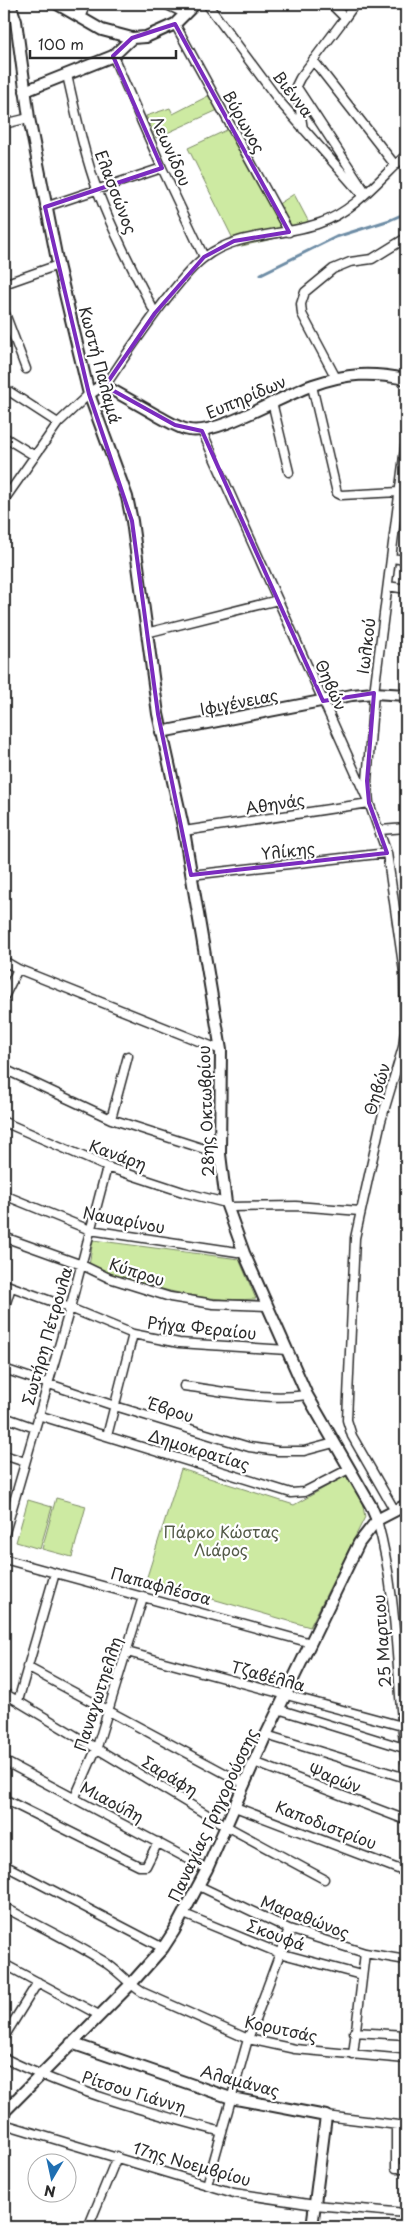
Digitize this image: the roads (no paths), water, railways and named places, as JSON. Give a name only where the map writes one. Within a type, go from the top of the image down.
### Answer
[{"type":"street","points":[[4,11],[10,4]]},
{"type":"street","name":"Κωστή Παλαμά","points":[[10,4],[16,21],[29,118],[45,208],[58,265],[89,394],[127,497],[135,540],[146,633],[161,732]]},
{"type":"street","points":[[57,4],[111,34],[132,38],[146,37],[175,24],[194,4]]},
{"type":"street","points":[[80,17],[86,4]]},
{"type":"street","points":[[165,4],[186,14]]},
{"type":"street","name":"Βιέννα","points":[[206,4],[304,130],[364,195]]},
{"type":"street","points":[[331,4],[345,18]]},
{"type":"street","points":[[304,130],[296,86],[355,4]]},
{"type":"street","name":"Βύρωνος","points":[[175,24],[289,232]]},
{"type":"street","points":[[25,91],[113,56],[132,38]]},
{"type":"street","name":"Λεωνίδου","points":[[113,56],[162,168],[204,257]]},
{"type":"street","points":[[313,60],[395,164]]},
{"type":"street","name":"Ελασσώνος","points":[[67,75],[80,132],[98,191],[155,313]]},
{"type":"street","points":[[296,86],[364,195]]},
{"type":"street","points":[[4,124],[29,118]]},
{"type":"street","points":[[4,500],[58,423],[89,394],[105,386],[155,313],[181,281],[204,257],[234,241],[289,232],[321,223],[342,212],[364,195],[406,155]]},
{"type":"street","points":[[45,208],[162,168]]},
{"type":"street","points":[[336,378],[302,314],[301,304],[305,292],[333,269],[350,262],[372,259],[406,238]]},
{"type":"street","points":[[4,284],[58,265]]},
{"type":"street","points":[[4,311],[26,369]]},
{"type":"street","name":"Ευπηρίδων","points":[[105,386],[175,425],[202,432],[222,426],[272,402],[336,378],[374,373],[406,379]]},
{"type":"street","points":[[312,386],[337,493],[341,495],[401,496]]},
{"type":"street","points":[[4,388],[58,423]]},
{"type":"street","points":[[272,402],[289,472]]},
{"type":"street","name":"Θηβών","points":[[202,432],[369,803],[387,853],[404,972],[404,1047],[381,1121],[355,1238],[350,1392],[347,1420],[352,1436],[395,1511]]},
{"type":"street","points":[[4,437],[35,456]]},
{"type":"street","name":"Ιωλκού","points":[[369,803],[367,781],[374,693],[401,496],[406,440]]},
{"type":"street","points":[[392,558],[406,560]]},
{"type":"street","points":[[388,586],[406,589]]},
{"type":"street","points":[[146,633],[278,600]]},
{"type":"street","points":[[374,693],[406,695]]},
{"type":"street","name":"Ιφιγένειας","points":[[161,732],[374,693]]},
{"type":"street","name":"28ης Οκτωβρίου","points":[[161,732],[184,831],[221,1050],[220,1154],[227,1205],[244,1253],[307,1395],[371,1506],[377,1520]]},
{"type":"street","name":"Αθηνάς","points":[[184,831],[369,803]]},
{"type":"street","points":[[380,830],[406,828]]},
{"type":"street","name":"Υλίκης","points":[[191,875],[387,853]]},
{"type":"street","points":[[4,961],[18,969],[221,1050]]},
{"type":"street","points":[[4,997],[18,969]]},
{"type":"street","points":[[111,1119],[128,1056]]},
{"type":"street","points":[[4,1069],[111,1119],[220,1154]]},
{"type":"street","name":"Κανάρη","points":[[4,1122],[107,1167],[227,1205],[296,1206],[360,1211]]},
{"type":"street","name":"Σωτήρη Πέτρουλα","points":[[4,1536],[70,1308],[107,1167]]},
{"type":"street","name":"Ναυαρίνου","points":[[4,1195],[90,1230],[244,1253]]},
{"type":"street","name":"Κύπρου","points":[[4,1237],[82,1265],[109,1278],[170,1297],[213,1304],[267,1306]]},
{"type":"street","points":[[4,1309],[7,1286]]},
{"type":"street","name":"Ρήγα Φεραίου","points":[[7,1286],[70,1308],[133,1334],[179,1343],[287,1350]]},
{"type":"street","points":[[108,1436],[133,1334]]},
{"type":"street","name":"Έβρου","points":[[4,1369],[248,1447],[278,1451],[304,1451],[334,1443]]},
{"type":"street","points":[[184,1386],[253,1395],[290,1397],[307,1395]]},
{"type":"street","name":"Δημοκρατίας","points":[[38,1415],[291,1493],[304,1492],[349,1469]]},
{"type":"street","points":[[4,1417],[35,1428]]},
{"type":"street","points":[[4,1455],[25,1462]]},
{"type":"street","name":"Παναγίας Γρηγορούσσης","points":[[4,2112],[130,1985],[162,1948],[184,1914],[207,1870],[278,1709],[358,1543],[377,1520],[406,1505]]},
{"type":"street","name":"25 Μαρτιου","points":[[377,1520],[386,1554],[393,1596],[406,1762]]},
{"type":"street","name":"Παπαφλέσσα","points":[[4,1559],[311,1643]]},
{"type":"street","points":[[18,1701],[55,1573]]},
{"type":"street","name":"Παναγωτηελλη","points":[[75,1797],[97,1748],[143,1597]]},
{"type":"street","name":"Τζαβέλλα","points":[[127,1652],[402,1726]]},
{"type":"street","points":[[27,1667],[245,1784]]},
{"type":"street","name":"Σαράφη","points":[[4,1693],[226,1826],[324,1879]]},
{"type":"street","points":[[278,1709],[404,1748]]},
{"type":"street","points":[[266,1735],[406,1778]]},
{"type":"street","name":"Μιαούλη","points":[[4,1761],[75,1797],[207,1870]]},
{"type":"street","name":"Ψαρών","points":[[254,1762],[406,1820]]},
{"type":"street","points":[[4,1799],[139,1866],[146,1866],[158,1842]]},
{"type":"street","name":"Καποδιστρίου","points":[[235,1806],[406,1872]]},
{"type":"street","points":[[4,1865],[162,1948]]},
{"type":"street","name":"Μαραθώνος","points":[[199,1886],[290,1928],[365,1953],[406,1960]]},
{"type":"street","name":"Κορυτσάς","points":[[4,1907],[102,1960],[120,1972],[130,1985],[142,1992],[248,2039],[295,2049],[406,2058]]},
{"type":"street","name":"Σκουφά","points":[[184,1914],[279,1952],[361,1975]]},
{"type":"street","points":[[207,2185],[248,2039],[279,1952],[290,1928]]},
{"type":"street","points":[[353,2055],[354,2032],[365,1953]]},
{"type":"street","points":[[4,1964],[99,2015]]},
{"type":"street","points":[[4,2038],[38,1982]]},
{"type":"street","points":[[354,2032],[406,2035]]},
{"type":"street","name":"Αλαμάνας","points":[[71,2043],[231,2098],[326,2116],[406,2126]]},
{"type":"street","name":"Ρίτσου Γιάννη","points":[[4,2058],[39,2076],[120,2104],[222,2132]]},
{"type":"street","points":[[312,2227],[326,2116]]},
{"type":"street","name":"17ης Νοεμβρίου","points":[[4,2124],[234,2193],[315,2205],[406,2213]]},
{"type":"street","points":[[396,2125],[396,2168],[406,2168]]},
{"type":"street","points":[[99,2227],[89,2225],[117,2158]]},
{"type":"street","points":[[405,2227],[406,2213]]},
{"type":"waterway","points":[[261,274],[336,237],[406,213]]},
{"type":"park label","name":"Πάρκο Κώστας Λιάρος","points":[[221,1541]]}]
